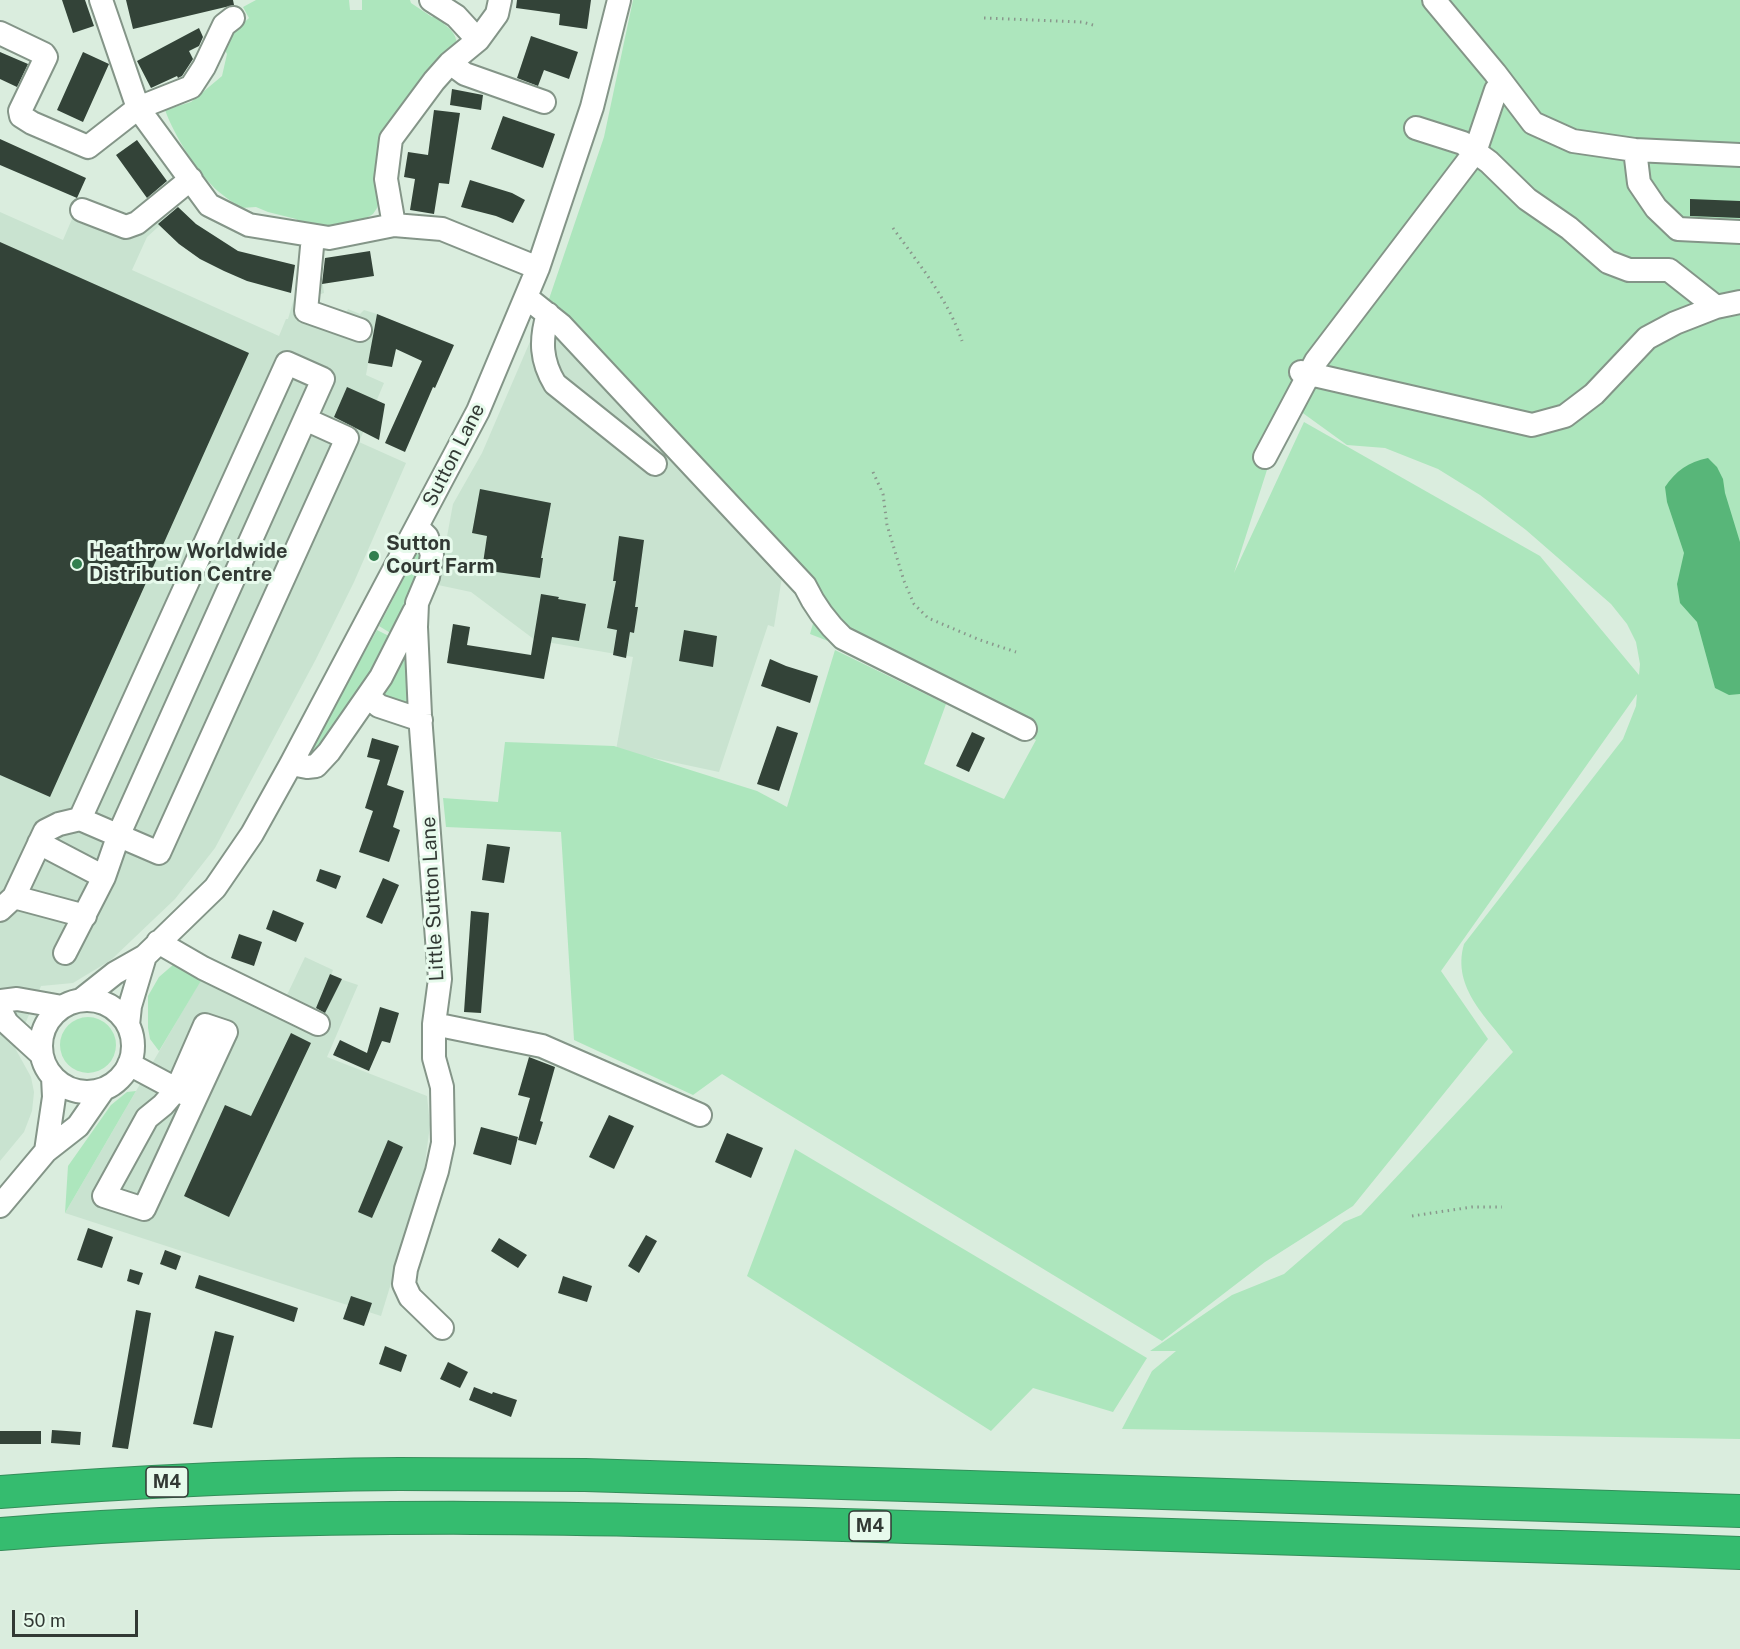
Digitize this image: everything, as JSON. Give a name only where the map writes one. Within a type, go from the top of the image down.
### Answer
[{"type":"highway","name":"M4","points":[[0,1492],[290,1477],[398,1474],[585,1475],[1740,1511]]},
{"type":"highway","name":"M4","points":[[0,1534],[300,1520],[586,1518],[1437,1542],[1740,1553]]},
{"type":"street","points":[[100,0],[138,108],[209,205],[249,225],[329,238],[394,225],[442,229],[538,268]]},
{"type":"street","points":[[431,0],[456,16],[478,40]]},
{"type":"street","points":[[394,225],[386,180],[391,139],[434,81],[450,63],[478,40],[497,14],[500,0]]},
{"type":"street","name":"Sutton Lane","points":[[71,1004],[152,949],[215,888],[252,834],[291,764],[478,411],[538,268],[592,107],[619,0]]},
{"type":"street","points":[[1434,0],[1533,123],[1573,141],[1635,150],[1740,155]]},
{"type":"street","points":[[0,33],[46,57],[20,111],[21,116],[88,147],[138,108],[190,87],[204,67],[224,25],[233,18]]},
{"type":"street","points":[[450,63],[465,74],[544,102]]},
{"type":"street","points":[[1265,457],[1305,373],[1475,152],[1496,90]]},
{"type":"street","points":[[1416,128],[1463,143],[1527,199],[1569,228],[1608,262],[1629,270],[1670,270],[1716,307]]},
{"type":"street","points":[[1635,150],[1638,183],[1656,208],[1678,229],[1740,232]]},
{"type":"street","points":[[82,210],[126,227],[137,223],[190,180]]},
{"type":"street","points":[[313,236],[306,311],[360,330]]},
{"type":"street","points":[[526,297],[561,325],[805,586],[815,607],[827,623],[843,638],[1025,729]]},
{"type":"street","points":[[1305,373],[1532,425],[1565,416],[1594,394],[1647,338],[1675,322],[1716,307],[1740,302]]},
{"type":"street","points":[[548,314],[542,334],[546,369],[555,384],[655,464]]},
{"type":"street","points":[[65,953],[94,897],[119,834],[323,379],[287,363],[80,819]]},
{"type":"street","points":[[7,903],[45,831],[59,824],[80,819],[159,853],[347,438],[305,419]]},
{"type":"street","name":"Little Sutton Lane","points":[[417,527],[427,537],[432,555],[428,577],[417,603],[416,627],[440,979],[434,1024],[434,1058],[442,1088],[442,1143],[438,1171],[406,1269],[404,1284],[413,1301],[442,1328]]},
{"type":"street","points":[[291,764],[307,767],[320,763],[369,697],[393,657],[417,603]]},
{"type":"street","points":[[369,697],[379,706],[421,720]]},
{"type":"street","points":[[39,843],[94,897]]},
{"type":"street","points":[[7,903],[94,897]]},
{"type":"street","points":[[152,949],[203,968],[318,1024]]},
{"type":"street","name":"Sutton Lane","points":[[128,1025],[130,1006],[152,949]]},
{"type":"street","points":[[0,1001],[17,999],[71,1004],[91,1000],[111,1007],[128,1025],[133,1051],[123,1075],[102,1090],[78,1126],[46,1151],[0,1206]]},
{"type":"street","points":[[71,1004],[52,1015],[42,1035],[41,1054],[45,1067],[52,1077],[64,1087],[88,1092],[102,1090]]},
{"type":"street","points":[[0,1010],[8,1023],[41,1054]]},
{"type":"street","points":[[434,1024],[542,1047],[700,1115]]},
{"type":"street","points":[[129,1064],[186,1094]]},
{"type":"street","points":[[46,1151],[54,1097],[52,1077]]},
{"type":"street","points":[[186,1094],[144,1209],[104,1196],[147,1118],[163,1105],[186,1094]]},
{"type":"path","points":[[984,18],[1082,22],[1093,25]]},
{"type":"path","points":[[893,228],[942,299],[957,326],[962,341]]},
{"type":"path","points":[[873,472],[883,494],[887,525],[904,581],[914,603],[928,618],[1016,652]]},
{"type":"path","points":[[1412,1216],[1472,1207],[1502,1206]]},
{"type":"shaded area","points":[[256,0],[349,0],[350,10],[362,10],[362,0],[410,0],[432,17],[443,16],[447,19],[444,24],[453,32],[457,43],[418,89],[377,208],[373,214],[361,221],[306,227],[296,219],[256,207],[241,208],[219,192],[203,175],[169,120],[165,110],[191,102],[222,76],[227,54],[224,48],[226,39],[249,18],[243,7]]},
{"type":"shaded area","points":[[633,0],[1740,0],[1740,1439],[1122,1429],[1152,1371],[1176,1351],[1150,1351],[1232,1295],[1284,1274],[1344,1222],[1361,1215],[1513,1052],[1467,989],[1461,960],[1464,944],[1623,739],[1636,706],[1637,694],[1441,971],[1488,1039],[1353,1206],[1265,1262],[1162,1341],[722,1074],[693,1095],[574,1040],[561,832],[446,827],[443,798],[498,802],[505,742],[614,746],[757,791],[787,807],[835,650],[946,704],[924,764],[1004,799],[1036,740],[846,648],[810,634],[816,613],[558,313],[549,299],[604,137]],"holes":[[[1282,398],[1347,445],[1385,448],[1438,469],[1480,495],[1526,530],[1611,604],[1627,624],[1636,642],[1640,664],[1639,675],[1540,556],[1304,422],[1234,573],[1274,448]]]},
{"type":"shaded area","points":[[81,198],[123,217],[163,215],[167,219],[147,237],[132,270],[279,336],[288,319],[297,280],[322,278],[324,293],[318,295],[319,302],[345,315],[348,309],[360,314],[364,310],[377,314],[366,375],[384,383],[359,442],[406,463],[354,582],[316,659],[215,848],[175,899],[111,960],[73,983],[41,986],[15,1048],[31,1077],[34,1092],[32,1111],[24,1132],[0,1161],[0,212],[63,240]]},
{"type":"shaded area","points":[[544,324],[783,571],[774,627],[768,625],[719,772],[616,750],[633,657],[535,640],[471,592],[438,585],[453,504],[482,453],[535,330]]},
{"type":"shaded area","points":[[1708,458],[1717,467],[1723,479],[1740,542],[1740,694],[1729,695],[1715,688],[1697,622],[1680,603],[1677,584],[1684,553],[1667,502],[1665,487],[1683,468]]},
{"type":"shaded area","points":[[417,553],[422,560],[392,634],[379,626]]},
{"type":"shaded area","points":[[377,630],[389,636],[357,696],[314,759],[309,752]]},
{"type":"shaded area","points":[[410,640],[413,706],[382,697],[381,693]]},
{"type":"shaded area","points":[[305,957],[333,970],[331,976],[358,985],[327,1057],[427,1096],[430,1125],[423,1179],[381,1316],[65,1213],[210,964],[287,995]]},
{"type":"shaded area","points":[[174,964],[202,979],[159,1051],[150,1039],[148,996],[159,977]]},
{"type":"shaded area","points":[[82,1017],[94,1017],[104,1021],[112,1029],[116,1045],[112,1061],[104,1069],[94,1073],[82,1073],[72,1069],[64,1061],[60,1051],[60,1039],[64,1029],[72,1021]]},
{"type":"shaded area","points":[[136,1091],[65,1213],[68,1166],[111,1105],[127,1092]]},
{"type":"shaded area","points":[[795,1149],[1147,1358],[1113,1412],[1033,1388],[991,1431],[747,1276]]},
{"type":"building","points":[[62,0],[85,0],[94,26],[73,33]]},
{"type":"building","points":[[126,0],[233,0],[234,5],[133,29]]},
{"type":"building","points":[[517,0],[591,0],[587,29],[559,25],[560,14],[516,8]]},
{"type":"building","points":[[199,28],[203,37],[199,46],[189,51],[193,59],[182,76],[178,78],[177,76],[151,88],[137,61]]},
{"type":"building","points":[[531,36],[578,52],[569,79],[544,70],[538,86],[517,78]]},
{"type":"building","points":[[0,52],[28,64],[17,87],[0,79]]},
{"type":"building","points":[[83,52],[109,64],[83,122],[57,110]]},
{"type":"building","points":[[452,89],[483,95],[481,110],[450,105]]},
{"type":"building","points":[[434,110],[460,113],[449,184],[439,183],[434,214],[410,210],[415,179],[404,177],[408,152],[428,155]]},
{"type":"building","points":[[503,116],[555,134],[543,168],[491,149]]},
{"type":"building","points":[[0,139],[86,178],[77,198],[0,165]]},
{"type":"building","points":[[137,140],[167,181],[147,198],[116,155]]},
{"type":"building","points":[[470,180],[512,193],[525,200],[513,223],[461,207]]},
{"type":"building","points":[[1690,199],[1740,201],[1740,218],[1690,216]]},
{"type":"building","points":[[178,207],[196,224],[238,251],[295,265],[291,293],[247,281],[224,271],[200,259],[179,244],[158,224]]},
{"type":"building","name":"Heathrow Worldwide Distribution Centre","points":[[0,242],[249,353],[50,797],[0,775]]},
{"type":"building","points":[[370,251],[374,276],[322,284],[325,258]]},
{"type":"building","points":[[377,314],[454,345],[405,452],[385,443],[422,361],[396,349],[392,367],[368,363]]},
{"type":"building","points":[[347,387],[385,404],[379,440],[334,417]]},
{"type":"building","points":[[480,489],[551,503],[541,558],[543,558],[540,578],[482,570],[487,536],[472,533]]},
{"type":"building","points":[[619,536],[644,540],[635,607],[638,607],[634,633],[630,632],[626,658],[613,655],[617,630],[607,628],[616,581],[613,581]]},
{"type":"building","points":[[541,594],[586,604],[579,641],[552,637],[544,679],[447,663],[453,624],[470,627],[467,645],[531,655]]},
{"type":"building","points":[[684,630],[717,636],[713,667],[679,661]]},
{"type":"building","points":[[770,659],[818,676],[810,703],[761,686]]},
{"type":"building","points":[[777,726],[798,733],[779,791],[757,784]]},
{"type":"building","points":[[972,732],[985,738],[969,772],[956,766]]},
{"type":"building","points":[[372,738],[399,746],[387,785],[404,791],[393,827],[400,830],[389,862],[359,852],[373,811],[365,808],[380,760],[367,757]]},
{"type":"building","points":[[487,844],[510,847],[504,883],[482,880]]},
{"type":"building","points":[[320,869],[341,876],[336,889],[316,881]]},
{"type":"building","points":[[383,878],[399,885],[382,924],[366,917]]},
{"type":"building","points":[[273,910],[304,923],[296,942],[266,929]]},
{"type":"building","points":[[471,911],[489,913],[481,1013],[464,1012]]},
{"type":"building","points":[[239,934],[262,942],[254,966],[231,958]]},
{"type":"building","points":[[330,974],[342,979],[325,1013],[316,1008]]},
{"type":"building","points":[[380,1007],[399,1013],[390,1043],[382,1041],[369,1071],[333,1055],[340,1040],[367,1053]]},
{"type":"building","points":[[291,1033],[311,1043],[229,1217],[184,1196],[225,1105],[251,1116]]},
{"type":"building","points":[[529,1057],[555,1067],[536,1145],[518,1140],[530,1098],[518,1095]]},
{"type":"building","points":[[609,1115],[634,1126],[614,1169],[589,1157]]},
{"type":"building","points":[[481,1127],[518,1137],[511,1165],[473,1154]]},
{"type":"building","points":[[727,1133],[763,1148],[751,1178],[715,1162]]},
{"type":"building","points":[[388,1140],[403,1147],[372,1218],[358,1212]]},
{"type":"building","points":[[88,1228],[113,1237],[102,1268],[77,1260]]},
{"type":"building","points":[[646,1235],[657,1241],[639,1273],[628,1266]]},
{"type":"building","points":[[499,1238],[527,1255],[518,1268],[491,1251]]},
{"type":"building","points":[[165,1250],[181,1256],[176,1270],[160,1264]]},
{"type":"building","points":[[130,1269],[143,1273],[139,1285],[127,1281]]},
{"type":"building","points":[[199,1275],[298,1308],[294,1322],[195,1288]]},
{"type":"building","points":[[563,1276],[592,1286],[587,1302],[558,1293]]},
{"type":"building","points":[[351,1296],[372,1303],[364,1326],[343,1319]]},
{"type":"building","points":[[136,1310],[151,1313],[128,1449],[112,1447]]},
{"type":"building","points":[[215,1331],[234,1336],[212,1428],[193,1424]]},
{"type":"building","points":[[385,1346],[407,1355],[401,1372],[379,1364]]},
{"type":"building","points":[[448,1362],[468,1372],[460,1388],[440,1379]]},
{"type":"building","points":[[474,1387],[517,1400],[511,1417],[469,1400]]},
{"type":"building","points":[[52,1430],[81,1432],[80,1445],[51,1443]]},
{"type":"building","points":[[0,1431],[41,1431],[41,1444],[0,1444]]},
{"type":"place","name":"Sutton Court Farm","points":[[374,556]]},
{"type":"place","name":"Heathrow Worldwide Distribution Centre","points":[[77,564]]}]
